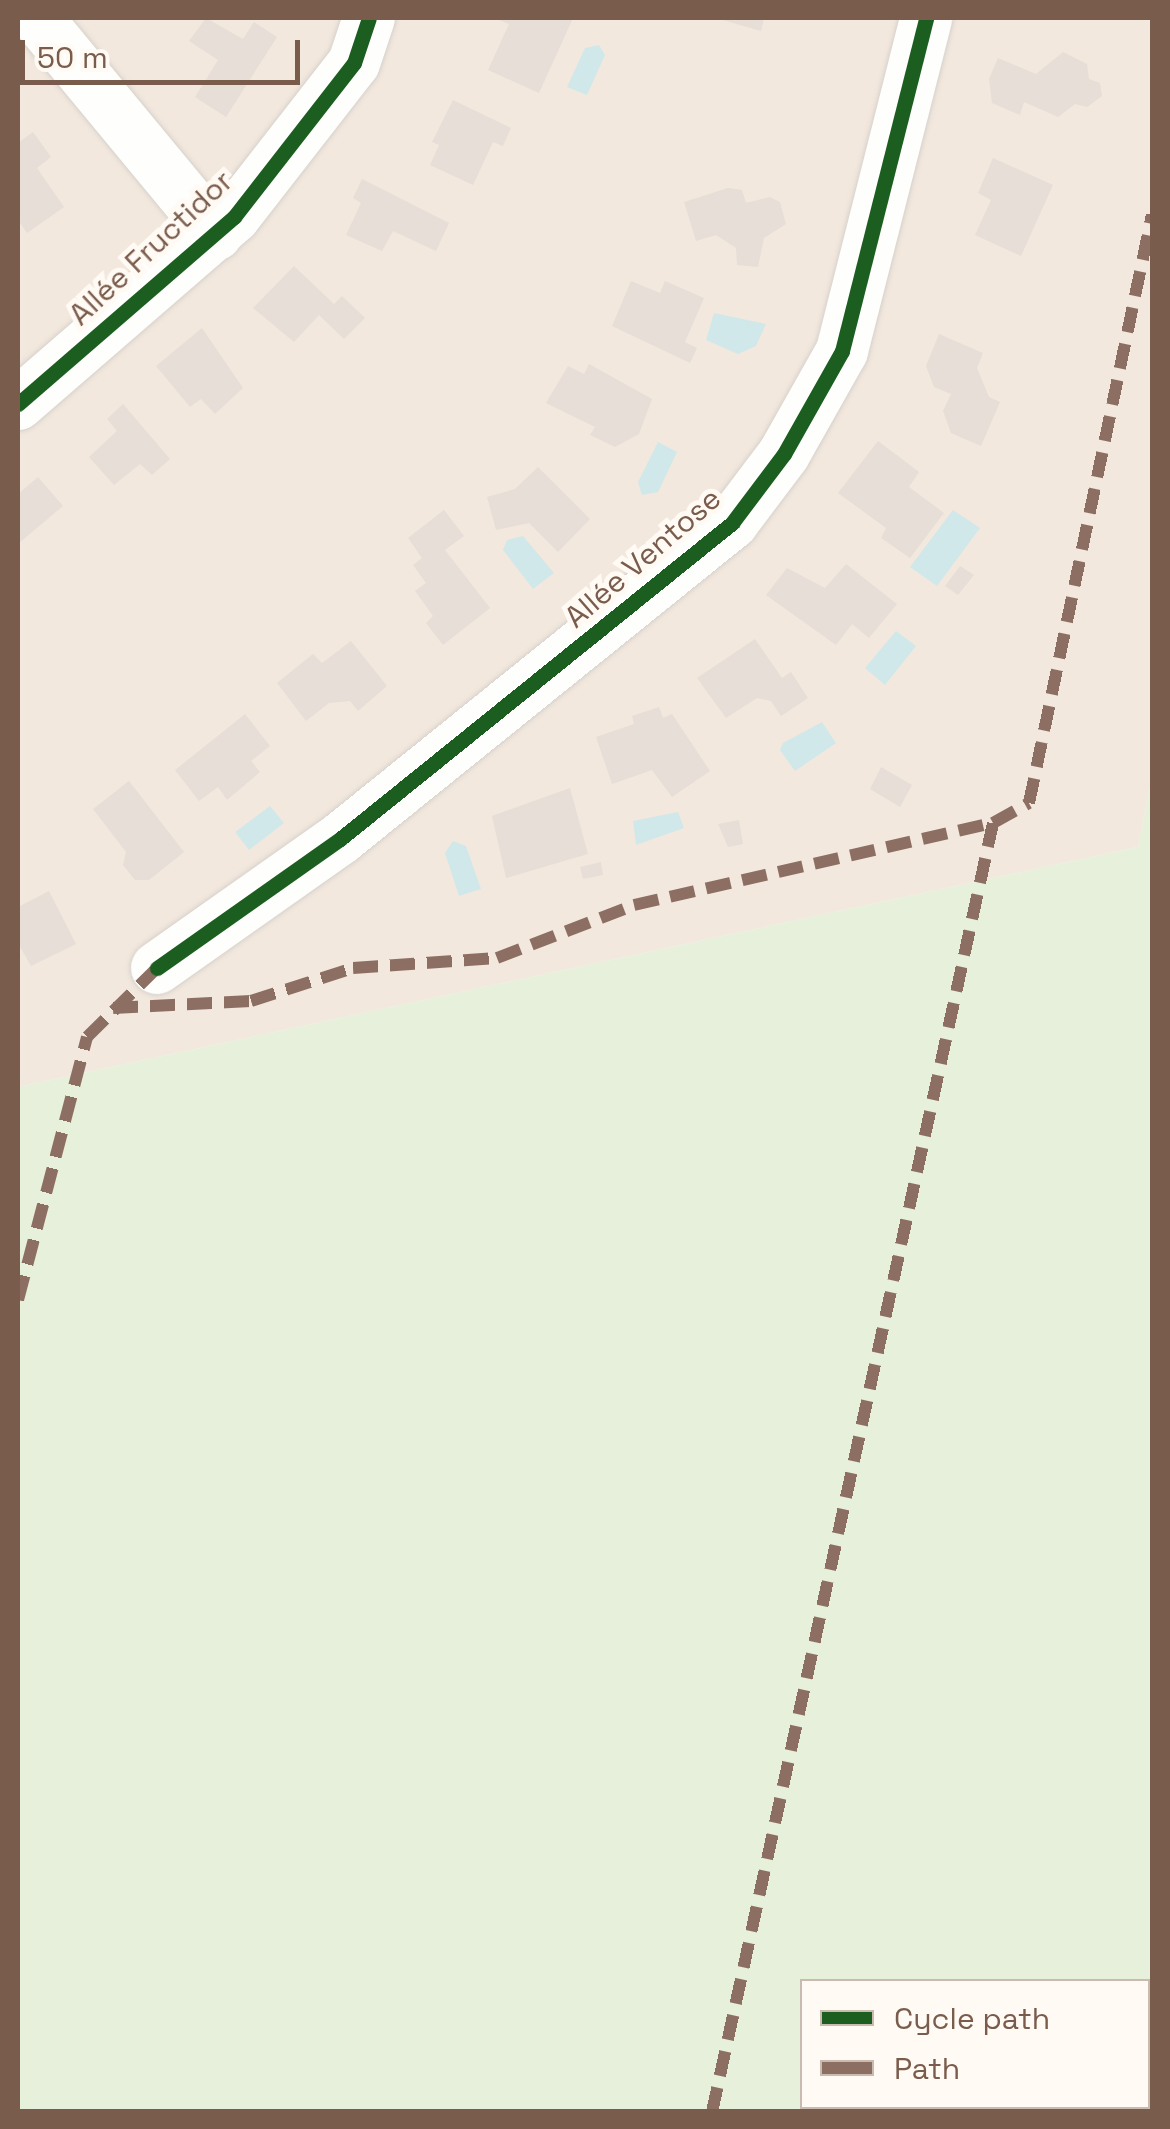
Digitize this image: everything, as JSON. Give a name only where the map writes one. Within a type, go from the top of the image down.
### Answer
[{"type":"street","points":[[37,18],[216,234]]},
{"type":"street","name":"Allée Fructidor","points":[[18,404],[216,234],[354,63],[369,18]]},
{"type":"street","name":"Allée Ventose","points":[[157,968],[340,839],[732,523],[784,454],[842,351],[926,18]]},
{"type":"shaded area","points":[[18,18],[1152,18],[1152,777],[1138,847],[18,1087]]},
{"type":"green space","points":[[1152,777],[1152,2111],[18,2111],[18,1087],[1138,847]]},
{"type":"water","points":[[599,45],[605,55],[587,95],[567,87],[585,48]]},
{"type":"water","points":[[714,313],[766,324],[756,346],[738,354],[706,340]]},
{"type":"water","points":[[658,442],[677,452],[658,492],[642,495],[638,482]]},
{"type":"water","points":[[953,510],[980,528],[937,586],[910,567]]},
{"type":"water","points":[[523,536],[554,573],[533,589],[503,550],[507,540]]},
{"type":"water","points":[[896,631],[916,646],[885,685],[865,668]]},
{"type":"water","points":[[822,722],[836,743],[795,771],[780,750],[783,743]]},
{"type":"water","points":[[270,806],[284,823],[249,850],[235,832]]},
{"type":"water","points":[[678,812],[684,828],[636,845],[633,821]]},
{"type":"water","points":[[453,841],[466,846],[481,889],[459,896],[445,853]]},
{"type":"building","points":[[206,18],[243,39],[254,22],[277,37],[226,117],[195,97],[218,60],[189,41]]},
{"type":"building","points":[[494,18],[573,18],[539,93],[488,70],[509,24]]},
{"type":"building","points":[[716,18],[764,18],[761,31]]},
{"type":"building","points":[[1063,52],[1087,64],[1089,79],[1100,83],[1102,96],[1087,107],[1075,104],[1058,117],[1024,102],[1020,115],[992,103],[989,79],[998,58],[1036,74]]},
{"type":"building","points":[[453,100],[511,128],[503,146],[493,142],[473,185],[430,165],[439,145],[432,142]]},
{"type":"building","points":[[33,132],[51,157],[37,168],[64,207],[27,233],[18,220],[18,143]]},
{"type":"building","points":[[993,158],[1053,185],[1021,256],[975,235],[991,200],[978,193]]},
{"type":"building","points":[[362,179],[449,223],[436,251],[393,231],[382,251],[346,235],[361,203],[353,198]]},
{"type":"building","points":[[728,188],[742,190],[746,203],[770,197],[780,202],[786,224],[764,238],[758,267],[737,265],[736,248],[716,235],[696,241],[684,202]]},
{"type":"building","points":[[294,266],[334,304],[342,296],[365,318],[344,339],[319,315],[294,342],[253,308]]},
{"type":"building","points":[[631,281],[660,293],[665,281],[704,298],[685,342],[697,348],[690,363],[612,326]]},
{"type":"building","points":[[202,328],[243,388],[215,414],[201,399],[190,407],[156,366]]},
{"type":"building","points":[[939,334],[983,353],[977,368],[989,397],[1000,402],[981,446],[951,433],[943,411],[951,394],[934,387],[926,366]]},
{"type":"building","points":[[589,364],[652,399],[639,434],[615,447],[590,435],[595,427],[546,403],[568,366],[584,374]]},
{"type":"building","points":[[123,404],[170,459],[152,475],[140,464],[114,485],[89,457],[117,431],[107,419]]},
{"type":"building","points":[[878,441],[919,472],[909,487],[944,513],[910,558],[881,538],[886,528],[838,493]]},
{"type":"building","points":[[538,467],[590,519],[558,552],[529,523],[496,530],[487,497],[515,489]]},
{"type":"building","points":[[38,477],[63,506],[19,543],[18,494]]},
{"type":"building","points":[[444,510],[464,536],[445,550],[490,608],[443,645],[426,623],[433,616],[415,591],[426,583],[413,565],[422,558],[408,538]]},
{"type":"building","points":[[846,564],[897,604],[869,638],[852,624],[836,645],[766,595],[787,568],[825,588]]},
{"type":"building","points":[[960,566],[974,575],[958,595],[945,586]]},
{"type":"building","points":[[755,639],[782,678],[791,672],[808,698],[781,716],[771,701],[757,698],[726,718],[697,678]]},
{"type":"building","points":[[351,641],[387,686],[358,711],[350,701],[329,703],[306,721],[277,683],[313,654],[322,663]]},
{"type":"building","points":[[659,707],[663,718],[672,714],[710,771],[672,797],[652,770],[612,784],[596,737],[634,724],[632,716]]},
{"type":"building","points":[[245,714],[270,746],[251,761],[260,772],[227,800],[218,787],[199,801],[175,770]]},
{"type":"building","points":[[881,767],[912,785],[900,807],[870,789]]},
{"type":"building","points":[[129,781],[184,852],[149,880],[135,880],[123,865],[126,852],[93,809]]},
{"type":"building","points":[[570,788],[588,854],[506,878],[492,816]]},
{"type":"building","points":[[739,820],[743,844],[728,847],[718,824]]},
{"type":"building","points":[[601,862],[603,875],[583,879],[580,867]]},
{"type":"building","points":[[49,891],[76,944],[31,966],[18,943],[18,907]]},
{"type":"marked path","points":[[712,2112],[993,823],[1029,803],[1152,215]]},
{"type":"marked path","points":[[113,1008],[251,1001],[353,968],[497,958],[634,905],[993,823]]},
{"type":"marked path","points":[[18,1300],[87,1037],[157,968]]},
{"type":"cycle path","points":[[18,404],[234,217],[354,63],[369,18]]},
{"type":"cycle path","points":[[157,968],[340,839],[732,523],[784,454],[842,351],[926,18]]}]
